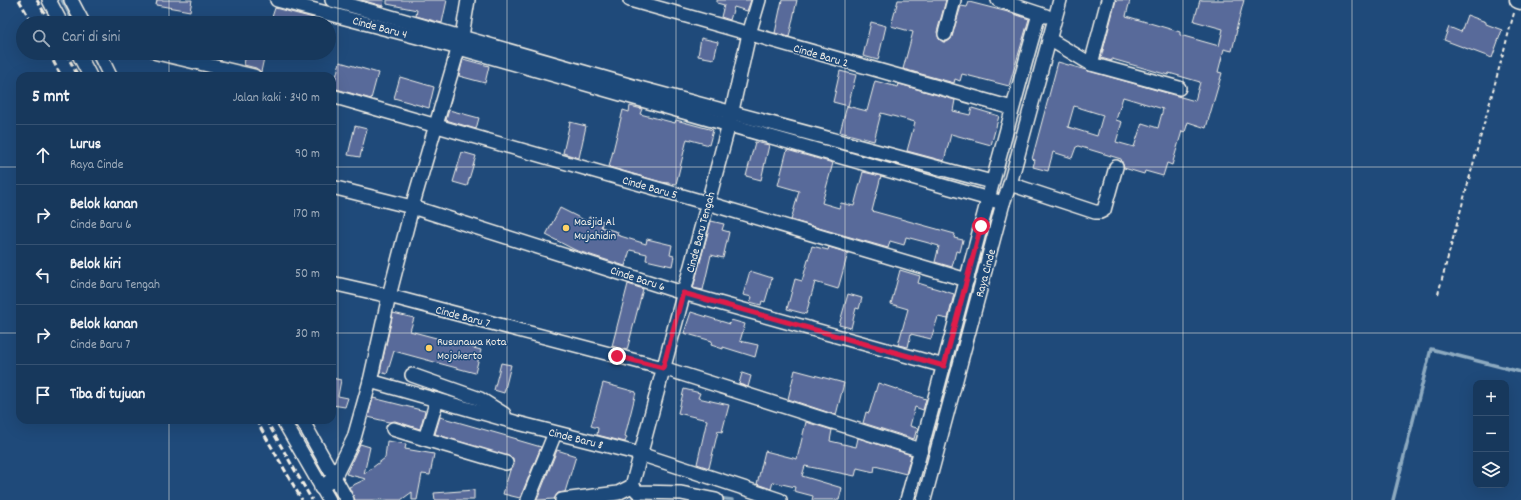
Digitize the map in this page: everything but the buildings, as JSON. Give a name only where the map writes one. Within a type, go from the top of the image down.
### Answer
[{"type":"street","points":[[49,0],[57,16]]},
{"type":"street","points":[[71,0],[79,16]]},
{"type":"street","name":"Cinde Baru 4","points":[[277,0],[460,42]]},
{"type":"street","points":[[332,0],[460,42],[730,118],[995,201]]},
{"type":"street","points":[[328,500],[329,482],[354,438],[370,381],[389,296],[412,207],[460,42],[468,0]]},
{"type":"street","name":"Cinde Baru 2","points":[[630,0],[1012,108]]},
{"type":"street","name":"Cinde Baru Tengah","points":[[632,486],[730,118],[749,34],[759,0]]},
{"type":"street","points":[[945,34],[954,0]]},
{"type":"street","points":[[998,0],[1054,18]]},
{"type":"street","name":"Raya Cinde","points":[[907,500],[967,280],[995,201],[1010,184],[1060,0]]},
{"type":"street","points":[[1091,64],[1108,0]]},
{"type":"street","name":"Raya Cinde","points":[[924,500],[995,201],[992,182],[1039,14]]},
{"type":"street","points":[[1049,39],[1091,64],[1179,88]]},
{"type":"street","points":[[82,60],[88,72]]},
{"type":"street","points":[[102,60],[108,72]]},
{"type":"street","points":[[187,60],[237,72]]},
{"type":"street","name":"Cinde Baru 5","points":[[336,97],[707,203],[967,280]]},
{"type":"street","points":[[730,118],[992,182]]},
{"type":"street","points":[[1010,184],[1095,212],[1100,212],[1104,210],[1116,167]]},
{"type":"street","name":"Cinde Baru 6","points":[[336,188],[412,207],[683,293],[944,366]]},
{"type":"street","name":"Cinde Baru 7","points":[[336,284],[389,296],[663,368],[921,450]]},
{"type":"street","points":[[412,375],[480,399],[518,423]]},
{"type":"street","name":"Cinde Baru 8","points":[[370,381],[518,423],[640,454],[743,495],[780,500]]},
{"type":"street","points":[[425,439],[437,400]]},
{"type":"street","points":[[286,424],[329,482],[347,500]]},
{"type":"street","points":[[304,424],[329,482]]},
{"type":"street","points":[[393,429],[506,463]]},
{"type":"street","points":[[528,500],[555,433]]},
{"type":"street","points":[[562,500],[618,492],[632,486],[638,492],[681,493],[716,500]]},
{"type":"path","points":[[1438,294],[1518,3]]},
{"type":"waterway","points":[[62,0],[70,16]]},
{"type":"waterway","points":[[95,60],[99,68]]},
{"type":"waterway","points":[[1393,500],[1431,349],[1521,372]]},
{"type":"waterway","points":[[297,424],[324,472]]},
{"type":"waterway","points":[[628,500],[641,497]]},
{"type":"waterway","points":[[718,498],[732,500]]},
{"type":"railway","points":[[19,0],[28,16]]},
{"type":"railway","points":[[37,0],[46,16]]},
{"type":"railway","points":[[53,60],[59,72]]},
{"type":"railway","points":[[70,60],[76,72]]},
{"type":"railway","points":[[258,424],[302,500]]},
{"type":"railway","points":[[268,424],[312,500]]},
{"type":"place","name":"Masjid Al Mujahidin","points":[[566,228]]},
{"type":"place","name":"Rusunawa Kota Mojokerto","points":[[429,348]]},
{"type":"route","points":[[617,356],[663,368],[683,293],[944,366],[981,226]]}]
